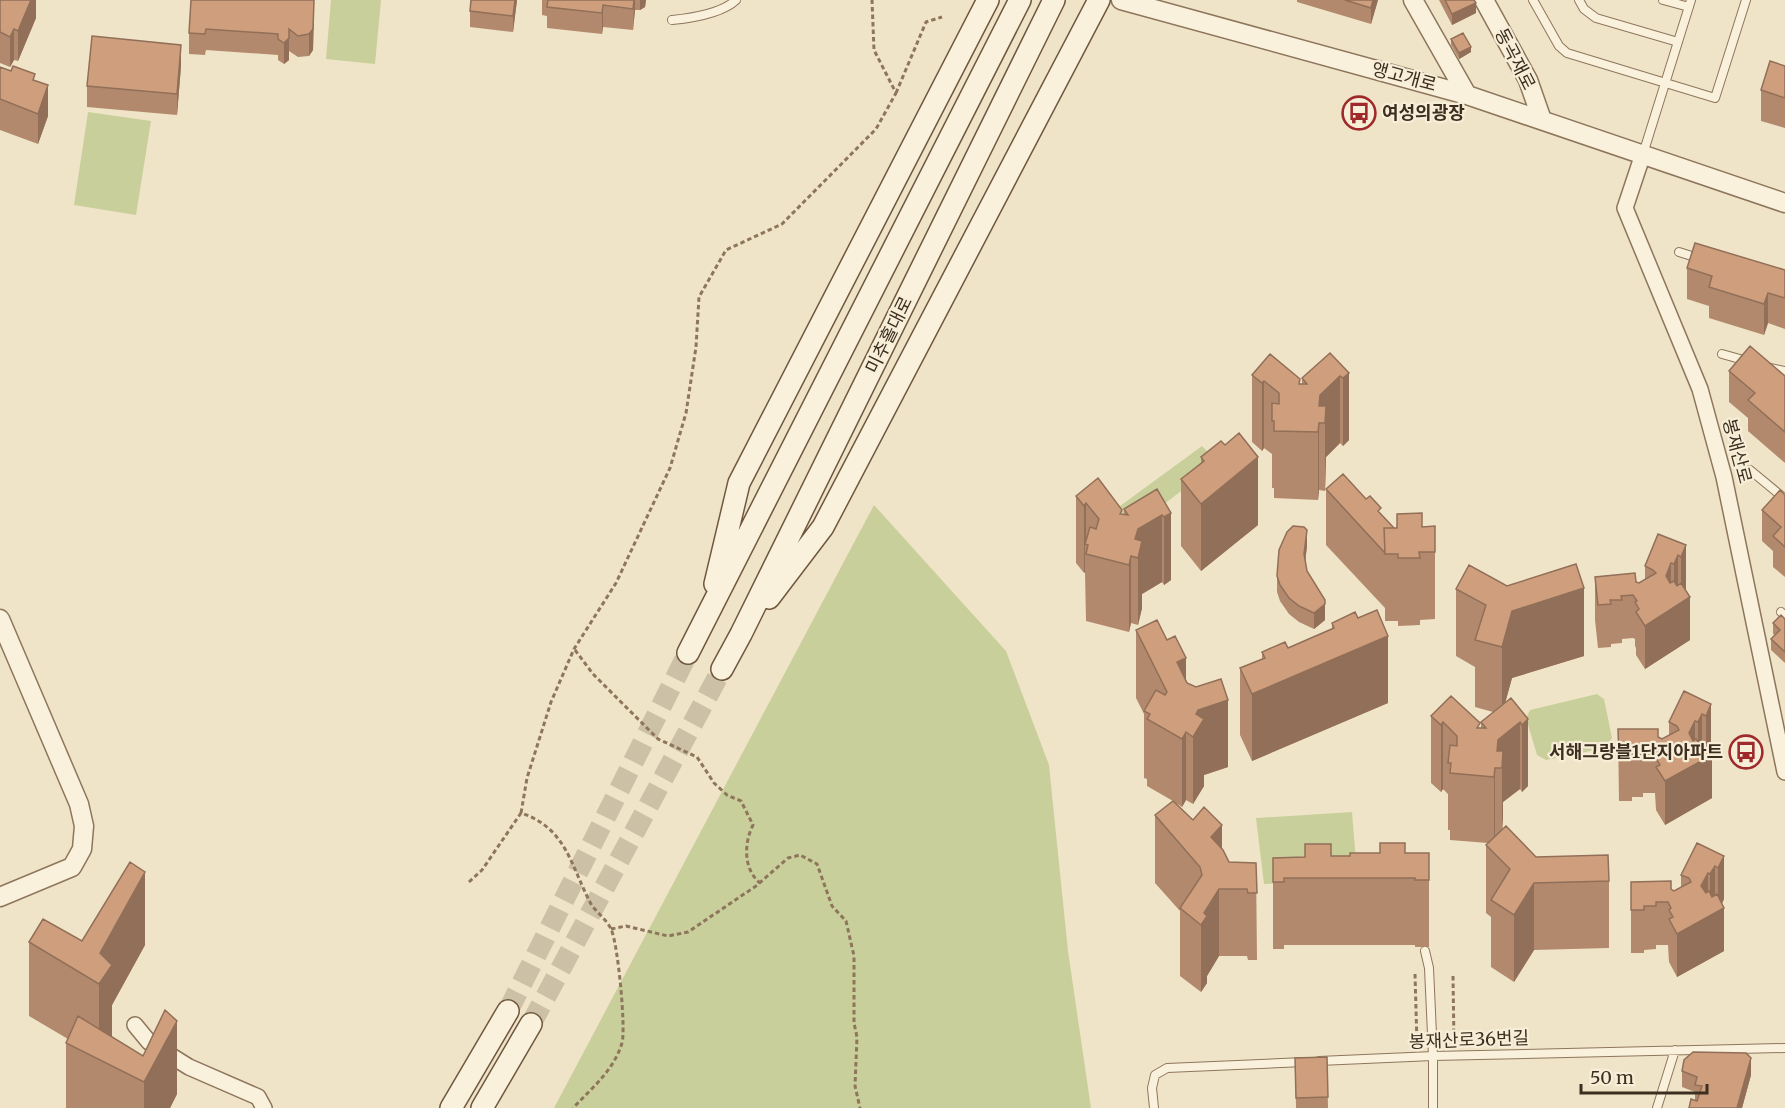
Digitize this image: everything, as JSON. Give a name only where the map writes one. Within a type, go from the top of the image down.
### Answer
[{"type":"main road","points":[[706,621],[739,483],[988,0]]},
{"type":"main road","name":"미추홀대로","points":[[688,653],[1020,0]]},
{"type":"main road","name":"미추홀대로","points":[[722,669],[1053,0]]},
{"type":"main road","points":[[741,634],[824,527],[1099,0]]},
{"type":"main road","points":[[451,1108],[508,1011]]},
{"type":"main road","points":[[482,1108],[531,1024]]},
{"type":"street","name":"앵고개로","points":[[1121,0],[1467,95],[1785,203]]},
{"type":"street","points":[[1413,0],[1467,95]]},
{"type":"street","name":"동곡재로","points":[[1484,0],[1528,80],[1542,120]]},
{"type":"street","name":"봉재산로","points":[[1643,154],[1625,208],[1700,389],[1725,477],[1785,772]]},
{"type":"street","points":[[0,619],[79,804],[84,826],[82,849],[72,867],[0,897]]},
{"type":"street","points":[[135,1025],[149,1041],[189,1067],[258,1097],[264,1108]]},
{"type":"lane","points":[[672,21],[692,18],[730,6],[736,0]]},
{"type":"lane","points":[[1533,0],[1558,46],[1567,53],[1715,98],[1746,0]]},
{"type":"lane","points":[[1579,0],[1584,9],[1596,18],[1678,42]]},
{"type":"lane","points":[[1643,154],[1690,4],[1663,0]]},
{"type":"lane","points":[[1679,252],[1711,262]]},
{"type":"lane","points":[[1722,354],[1753,363]]},
{"type":"lane","points":[[1763,366],[1785,370]]},
{"type":"lane","points":[[1750,470],[1785,499]]},
{"type":"lane","points":[[1425,951],[1429,968],[1433,1108]]},
{"type":"lane","name":"봉재산로36번길","points":[[1154,1108],[1152,1088],[1155,1075],[1167,1068],[1433,1056],[1785,1048]]},
{"type":"lane","points":[[1657,1108],[1675,1050]]},
{"type":"path","points":[[872,1],[874,50],[896,93]]},
{"type":"path","points":[[469,882],[482,870],[521,813],[527,777],[551,702],[574,650],[616,583],[670,468],[686,413],[696,347],[699,297],[726,249],[782,224],[876,129],[896,93],[926,22],[942,16]]},
{"type":"path","points":[[574,650],[593,674],[658,739],[697,757],[714,783],[727,795],[741,801],[753,825],[747,837],[751,876],[760,883]]},
{"type":"path","points":[[521,813],[535,818],[563,843],[592,905],[611,929],[621,988],[623,1040],[612,1066],[573,1108]]},
{"type":"path","points":[[611,929],[626,926],[668,936],[688,932],[760,883],[788,858],[800,855],[817,864],[832,906],[846,921],[854,957],[854,1023],[857,1037],[855,1086],[860,1108]]},
{"type":"path","points":[[1415,974],[1417,1057]]},
{"type":"path","points":[[1453,976],[1454,1056]]},
{"type":"green space","points":[[331,0],[381,0],[375,64],[326,59]]},
{"type":"green space","points":[[88,112],[151,121],[136,215],[74,205]]},
{"type":"green space","points":[[1202,446],[1212,456],[1207,471],[1132,529],[1105,517]]},
{"type":"green space","points":[[874,505],[1006,651],[1049,765],[1068,951],[1091,1108],[554,1108]]},
{"type":"green space","points":[[1597,694],[1604,699],[1612,738],[1605,748],[1546,760],[1537,755],[1526,718],[1530,710]]},
{"type":"green space","points":[[1352,812],[1357,873],[1352,882],[1264,884],[1256,818]]},
{"type":"building","points":[[0,0],[31,0],[18,31],[14,29],[10,37],[0,32]]},
{"type":"building","points":[[191,0],[314,0],[313,29],[309,34],[298,36],[289,29],[289,38],[284,43],[278,39],[278,34],[206,29],[205,34],[189,33]]},
{"type":"building","points":[[471,0],[515,0],[513,16],[470,11]]},
{"type":"building","points":[[548,0],[634,0],[633,9],[603,5],[602,13],[547,7]]},
{"type":"building","points":[[1345,0],[1373,0],[1371,8]]},
{"type":"building","points":[[1445,0],[1474,0],[1476,3],[1452,14]]},
{"type":"building","points":[[1463,33],[1471,47],[1459,53],[1451,39]]},
{"type":"building","points":[[92,36],[181,45],[177,94],[87,86]]},
{"type":"building","points":[[1770,61],[1785,66],[1785,98],[1761,90]]},
{"type":"building","points":[[13,66],[35,74],[33,80],[48,85],[38,114],[0,99],[0,67],[11,71]]},
{"type":"building","points":[[1695,243],[1785,270],[1785,298],[1768,293],[1764,304],[1709,287],[1712,276],[1687,268]]},
{"type":"building","points":[[1750,346],[1785,376],[1785,432],[1748,400],[1755,393],[1729,371]]},
{"type":"building","points":[[1330,353],[1349,373],[1343,378],[1340,376],[1320,395],[1319,406],[1326,406],[1325,423],[1319,423],[1318,432],[1274,431],[1272,403],[1279,404],[1279,393],[1252,375],[1270,354],[1300,379],[1299,384],[1307,384],[1302,378]]},
{"type":"building","points":[[1239,433],[1258,457],[1201,504],[1181,479],[1204,461],[1201,457],[1221,441],[1225,445]]},
{"type":"building","points":[[1343,474],[1366,499],[1370,496],[1381,508],[1378,511],[1394,528],[1384,528],[1385,553],[1326,489]]},
{"type":"building","points":[[1098,478],[1122,510],[1120,514],[1128,515],[1124,509],[1157,489],[1171,513],[1164,517],[1162,515],[1138,529],[1135,539],[1142,541],[1138,558],[1131,556],[1129,565],[1086,554],[1088,545],[1085,544],[1090,527],[1096,529],[1099,519],[1086,503],[1084,506],[1076,496]]},
{"type":"building","points":[[1780,490],[1785,495],[1785,547],[1773,536],[1781,527],[1762,510]]},
{"type":"building","points":[[1422,513],[1422,527],[1435,526],[1435,552],[1419,552],[1420,558],[1398,558],[1398,554],[1385,554],[1384,528],[1397,528],[1397,514]]},
{"type":"building","points":[[1293,526],[1304,527],[1307,530],[1304,554],[1307,571],[1325,600],[1325,604],[1314,613],[1289,598],[1277,576],[1279,550],[1287,532]]},
{"type":"building","points":[[1658,534],[1686,545],[1681,557],[1678,555],[1674,564],[1671,563],[1666,576],[1670,583],[1674,581],[1677,586],[1681,583],[1690,597],[1645,626],[1636,612],[1639,609],[1633,595],[1621,596],[1622,600],[1610,600],[1611,604],[1598,605],[1595,577],[1635,573],[1636,582],[1639,583],[1656,573],[1645,566]]},
{"type":"building","points":[[1576,564],[1584,588],[1512,611],[1502,647],[1475,640],[1486,605],[1456,589],[1469,565],[1507,586]]},
{"type":"building","points":[[1377,610],[1388,636],[1252,694],[1240,668],[1265,658],[1262,652],[1285,642],[1288,648],[1334,628],[1332,623],[1355,612],[1358,618]]},
{"type":"building","points":[[1781,615],[1785,619],[1785,652],[1771,639],[1780,630],[1773,623]]},
{"type":"building","points":[[1157,620],[1167,640],[1175,636],[1186,658],[1177,662],[1187,683],[1196,687],[1221,679],[1228,700],[1198,710],[1196,714],[1204,719],[1193,737],[1186,732],[1182,739],[1147,719],[1150,714],[1144,711],[1156,690],[1165,695],[1167,692],[1136,630]]},
{"type":"building","points":[[1684,691],[1711,704],[1706,716],[1702,714],[1698,722],[1695,721],[1689,733],[1693,741],[1696,739],[1700,744],[1704,742],[1712,755],[1665,781],[1656,767],[1660,765],[1656,758],[1659,756],[1655,750],[1643,750],[1643,754],[1632,754],[1632,758],[1619,758],[1618,729],[1658,729],[1658,737],[1662,739],[1679,730],[1677,726],[1669,722]]},
{"type":"building","points":[[1451,696],[1480,723],[1477,728],[1486,728],[1481,722],[1511,698],[1528,719],[1522,725],[1520,722],[1498,740],[1497,751],[1503,751],[1502,768],[1495,768],[1494,777],[1450,773],[1451,763],[1448,763],[1450,745],[1457,746],[1457,736],[1443,722],[1441,725],[1431,716]]},
{"type":"building","points":[[1173,801],[1193,820],[1204,807],[1222,825],[1211,837],[1223,850],[1229,862],[1256,863],[1257,893],[1248,893],[1247,889],[1219,889],[1204,913],[1207,916],[1201,925],[1180,908],[1202,875],[1200,867],[1155,815]]},
{"type":"building","points":[[1506,826],[1536,857],[1608,855],[1609,881],[1534,883],[1514,915],[1491,900],[1510,869],[1486,845]]},
{"type":"building","points":[[1380,843],[1405,843],[1405,853],[1429,853],[1429,880],[1415,880],[1415,878],[1284,878],[1284,882],[1273,882],[1273,858],[1305,857],[1305,844],[1331,844],[1331,856],[1350,856],[1350,853],[1380,853]]},
{"type":"building","points":[[1697,843],[1724,856],[1718,868],[1715,866],[1710,874],[1708,873],[1701,886],[1706,893],[1709,891],[1712,897],[1717,894],[1724,908],[1677,934],[1669,919],[1673,917],[1668,902],[1656,902],[1656,906],[1644,906],[1644,910],[1631,910],[1631,882],[1671,881],[1671,889],[1674,891],[1691,882],[1689,878],[1681,875]]},
{"type":"building","points":[[130,862],[145,872],[100,953],[112,965],[99,984],[29,942],[43,919],[82,941]]},
{"type":"building","points":[[165,1010],[177,1021],[144,1082],[66,1043],[78,1016],[143,1056]]},
{"type":"building","points":[[1693,1052],[1746,1053],[1751,1058],[1737,1108],[1689,1108],[1691,1099],[1697,1101],[1702,1086],[1695,1085],[1697,1077],[1682,1071],[1684,1060]]},
{"type":"building","points":[[1327,1057],[1328,1097],[1296,1098],[1295,1058]]},
{"type":"tunnel","points":[[508,1011],[688,653]]},
{"type":"tunnel","points":[[531,1024],[722,669]]},
{"type":"place","name":"여성의광장","points":[[1359,113]]},
{"type":"place","name":"서해그랑블1단지아파트","points":[[1746,752]]}]
